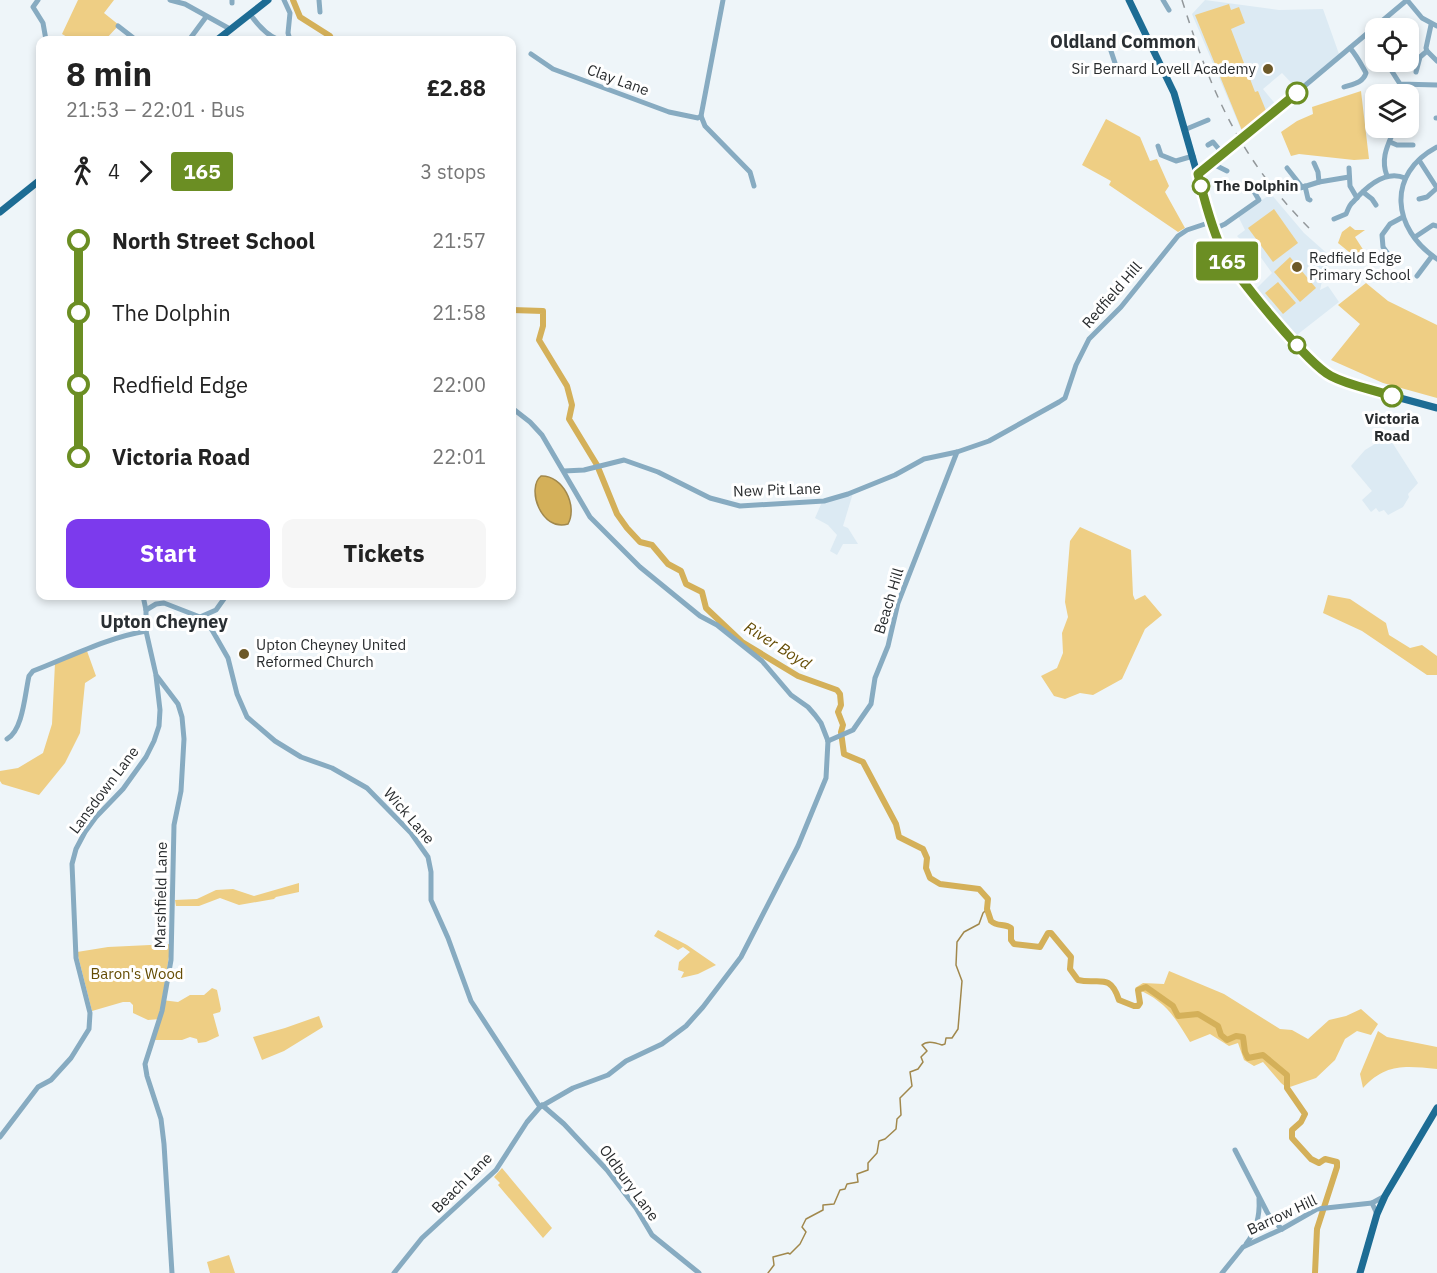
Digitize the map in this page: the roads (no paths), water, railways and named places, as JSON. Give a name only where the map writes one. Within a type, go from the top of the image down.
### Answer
[{"type":"main road","points":[[1131,1],[1174,93],[1213,226],[1221,250],[1229,264],[1294,342],[1322,371],[1352,385],[1437,408]]},
{"type":"main road","points":[[222,36],[262,2]]},
{"type":"main road","points":[[0,212],[36,183]]},
{"type":"main road","points":[[1360,1273],[1377,1214],[1385,1196],[1437,1108]]},
{"type":"street","points":[[38,0],[33,7],[43,23],[45,36]]},
{"type":"street","points":[[170,0],[185,4],[230,29]]},
{"type":"street","points":[[284,0],[290,13],[289,36]]},
{"type":"street","points":[[318,0],[320,12]]},
{"type":"street","points":[[723,0],[701,117],[705,126],[750,172],[754,186]]},
{"type":"street","points":[[1164,0],[1169,10]]},
{"type":"street","points":[[1386,18],[1407,0],[1422,18],[1434,26],[1426,42],[1426,51],[1419,61]]},
{"type":"street","points":[[250,14],[255,22],[271,36]]},
{"type":"street","points":[[192,36],[206,17]]},
{"type":"street","points":[[118,26],[131,36]]},
{"type":"street","points":[[1198,174],[1365,36]]},
{"type":"street","points":[[1107,39],[1115,63]]},
{"type":"street","points":[[1344,87],[1358,83],[1366,73],[1359,64],[1359,58],[1350,48]]},
{"type":"street","points":[[1426,51],[1437,61]]},
{"type":"street","name":"Clay Lane","points":[[531,54],[553,69],[669,112],[701,117]]},
{"type":"street","points":[[1391,72],[1396,81],[1403,85],[1424,83],[1437,85]]},
{"type":"street","points":[[1184,130],[1208,120]]},
{"type":"street","points":[[1387,176],[1383,158],[1391,138]]},
{"type":"street","points":[[1208,145],[1214,142],[1223,154]]},
{"type":"street","points":[[1389,142],[1397,145],[1413,145]]},
{"type":"street","points":[[1158,146],[1161,155],[1176,162],[1193,156]]},
{"type":"street","points":[[1417,276],[1435,257],[1415,237],[1403,217],[1400,198],[1405,178],[1419,160],[1437,147]]},
{"type":"street","points":[[1419,160],[1437,188],[1427,197],[1419,199]]},
{"type":"street","points":[[1212,163],[1227,171]]},
{"type":"street","points":[[1314,163],[1319,182]]},
{"type":"street","points":[[1287,168],[1303,187],[1310,200]]},
{"type":"street","points":[[1349,168],[1350,186],[1357,198]]},
{"type":"street","points":[[1334,219],[1346,214],[1350,205],[1372,184],[1395,174],[1405,178]]},
{"type":"street","points":[[1303,187],[1349,177]]},
{"type":"street","name":"Redfield Hill","points":[[957,452],[989,441],[1065,398],[1082,352],[1098,328],[1121,307],[1178,236],[1187,230],[1225,224],[1259,200],[1253,190],[1255,188]]},
{"type":"street","points":[[1363,192],[1372,199],[1376,206]]},
{"type":"street","points":[[1344,201],[1350,205]]},
{"type":"street","points":[[1346,214],[1351,220]]},
{"type":"street","points":[[1393,261],[1386,254],[1381,240],[1384,230],[1403,217]]},
{"type":"street","points":[[1415,237],[1434,224]]},
{"type":"street","points":[[1373,263],[1386,254]]},
{"type":"street","points":[[516,411],[535,426],[590,517],[640,567],[700,616],[717,625],[762,661],[789,692],[815,715],[828,741],[826,751],[828,768],[821,794],[781,880],[737,964],[694,1017],[670,1039],[626,1061],[608,1075],[573,1088],[541,1106]]},
{"type":"street","name":"New Pit Lane","points":[[564,471],[597,467],[619,460],[635,462],[710,498],[740,506],[824,501],[885,480],[924,459],[957,452]]},
{"type":"street","name":"Beach Hill","points":[[828,741],[853,730],[871,704],[876,678],[888,646],[898,603],[957,452]]},
{"type":"street","name":"Marshfield Lane","points":[[144,600],[146,631],[156,675],[178,704],[184,739],[181,791],[174,825],[171,960],[162,1011],[145,1064],[160,1119],[164,1144],[172,1273]]},
{"type":"street","points":[[146,610],[156,604],[164,603],[200,617],[216,610],[223,600]]},
{"type":"street","name":"Wick Lane","points":[[200,617],[212,630],[228,658],[237,694],[248,717],[275,741],[301,757],[332,768],[368,788],[397,817],[422,848],[428,857],[431,872],[431,900],[448,938],[471,1001],[541,1106]]},
{"type":"street","points":[[7,739],[14,735],[20,723],[29,676],[33,671],[103,642],[127,634],[146,631]]},
{"type":"street","name":"Lansdown Lane","points":[[0,1137],[38,1088],[51,1080],[71,1058],[89,1029],[90,1013],[76,958],[72,864],[76,849],[85,832],[123,789],[146,757],[154,741],[159,726],[160,710],[156,675]]},
{"type":"street","name":"Beach Lane","points":[[394,1273],[422,1238],[496,1170],[527,1122],[541,1106]]},
{"type":"street","name":"Oldbury Lane","points":[[541,1106],[564,1124],[607,1170],[636,1208],[652,1235],[699,1273]]},
{"type":"street","points":[[1235,1150],[1272,1221],[1282,1229]]},
{"type":"street","name":"Barrow Hill","points":[[1241,1248],[1324,1207],[1372,1203],[1385,1196]]},
{"type":"street","points":[[1222,1273],[1228,1270],[1241,1248],[1252,1236],[1258,1222],[1259,1197]]},
{"type":"street","points":[[1372,1203],[1377,1214]]},
{"type":"waterway","name":"River Boyd","points":[[293,0],[300,17],[330,36]]},
{"type":"waterway","name":"River Boyd","points":[[516,310],[543,311],[543,326],[539,340],[567,386],[572,405],[569,419],[597,465],[617,514],[627,528],[640,542],[652,545],[668,564],[681,571],[686,584],[702,592],[706,608],[742,642],[798,676],[837,690],[840,694],[841,705],[838,712],[843,725],[841,732],[844,754],[863,762],[896,824],[899,837],[923,849],[930,878],[940,884],[979,889],[988,899],[987,909],[991,921],[1011,928],[1011,940],[1014,944],[1040,947],[1048,933],[1051,933],[1071,957],[1070,969],[1078,980],[1103,981],[1112,986],[1119,1000],[1134,1006],[1140,1003],[1138,990],[1146,987],[1173,1006],[1178,1016],[1198,1014],[1218,1026],[1221,1035],[1227,1040],[1236,1036],[1243,1037],[1248,1058],[1263,1055],[1287,1075],[1287,1088],[1305,1114],[1301,1122],[1292,1130],[1292,1138],[1311,1159],[1319,1163],[1325,1159],[1337,1162],[1317,1229],[1315,1273]]},
{"type":"waterway","points":[[768,1273],[774,1265],[773,1257],[790,1254],[800,1244],[806,1232],[802,1227],[806,1219],[823,1210],[823,1205],[834,1204],[840,1190],[845,1189],[847,1184],[858,1182],[857,1174],[868,1170],[868,1163],[877,1153],[879,1141],[885,1139],[896,1129],[897,1119],[901,1115],[900,1098],[912,1086],[910,1072],[918,1069],[923,1062],[921,1057],[927,1051],[922,1045],[929,1042],[945,1044],[946,1038],[952,1038],[958,1029],[962,981],[956,965],[957,942],[964,932],[979,924],[987,909]]},
{"type":"railway","points":[[1182,0],[1205,66],[1232,125],[1266,179],[1313,232]]},
{"type":"place","name":"Sir Bernard Lovell Academy","points":[[1268,69]]},
{"type":"place","name":"The Dolphin","points":[[1201,186]]},
{"type":"place","name":"Redfield Edge Primary School","points":[[1297,267]]},
{"type":"place","name":"Victoria Road","points":[[1392,396]]},
{"type":"place","name":"Upton Cheyney United Reformed Church","points":[[244,654]]},
{"type":"district","name":"Oldland Common","points":[[1123,42]]},
{"type":"district","name":"Upton Cheyney","points":[[164,622]]},
{"type":"park label","name":"Baron's Wood","points":[[137,974]]}]
